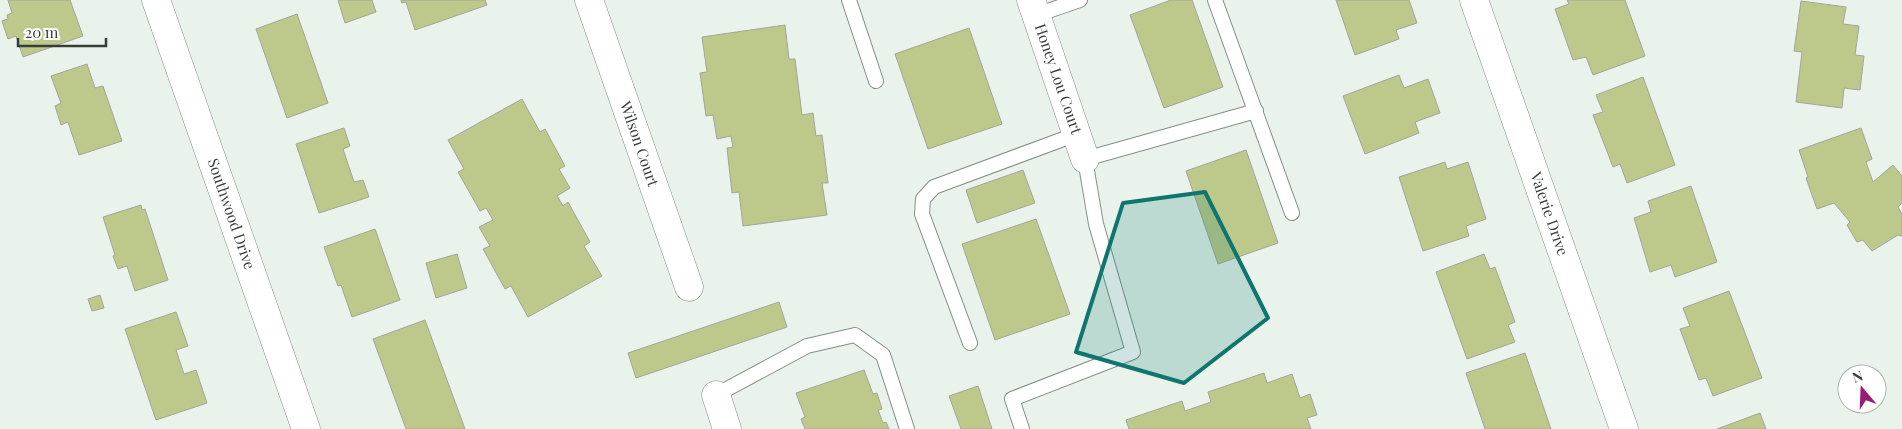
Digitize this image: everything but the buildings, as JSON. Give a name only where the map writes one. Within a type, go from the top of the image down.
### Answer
[{"type":"street","name":"Southwood Drive","points":[[156,0],[306,429]]},
{"type":"street","name":"Wilson Court","points":[[589,0],[689,287]]},
{"type":"street","name":"Valerie Drive","points":[[1474,0],[1624,429]]},
{"type":"street","name":"Honey Lou Court","points":[[1033,8],[1081,146]]},
{"type":"street","points":[[716,395],[727,429]]},
{"type":"lane","points":[[849,0],[876,80]]},
{"type":"lane","points":[[1033,8],[1080,0]]},
{"type":"lane","points":[[1215,0],[1292,213]]},
{"type":"lane","points":[[970,343],[922,214],[923,199],[934,187],[1081,146],[1256,111]]},
{"type":"lane","points":[[1022,429],[1012,399],[1133,352],[1096,224],[1081,146]]},
{"type":"lane","points":[[716,395],[807,346],[854,334],[883,354],[907,429]]},
{"type":"highlighted area","points":[[1205,192],[1268,318],[1184,383],[1076,352],[1123,203]]}]
